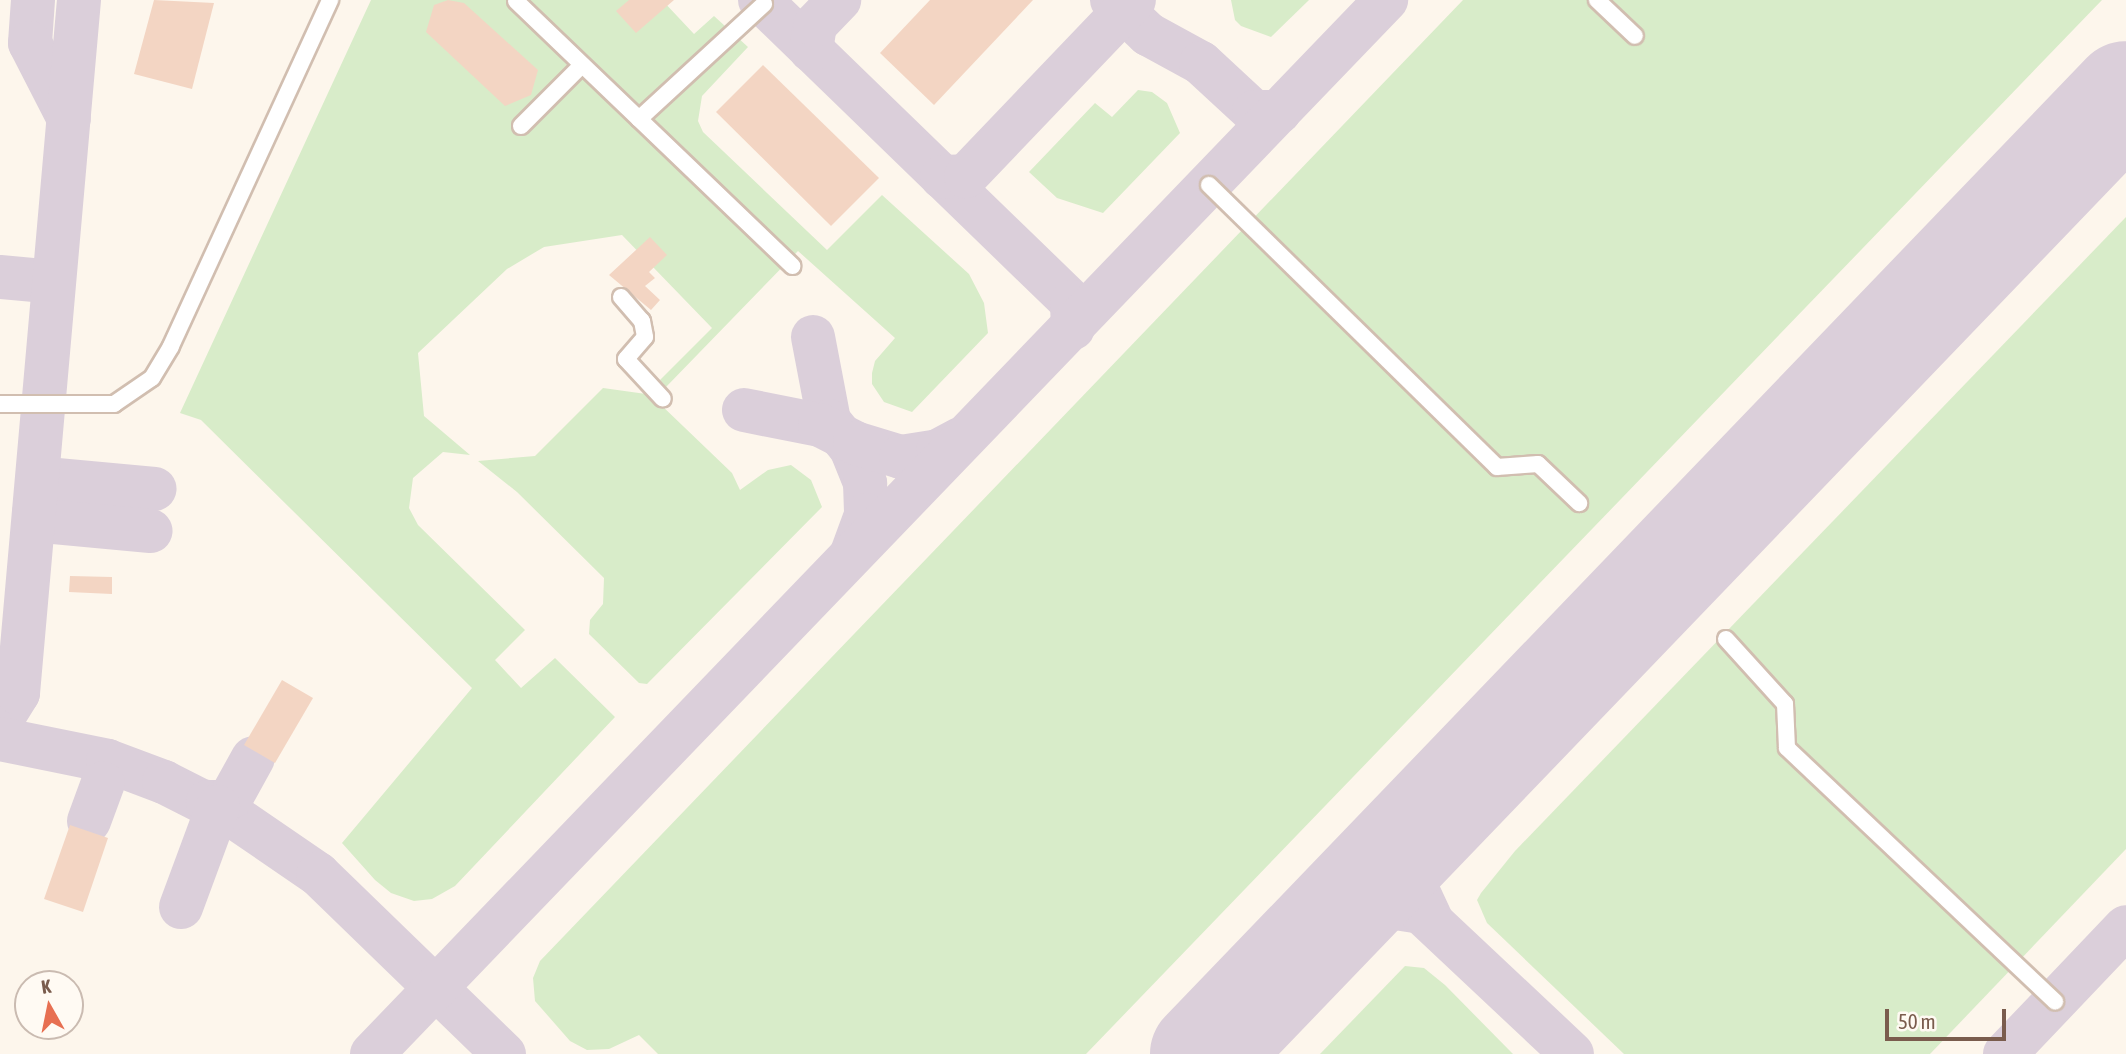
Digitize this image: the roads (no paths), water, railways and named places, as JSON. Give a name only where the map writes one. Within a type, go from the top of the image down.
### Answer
[{"type":"lane","points":[[0,404],[114,404],[152,378],[171,346],[330,0]]},
{"type":"lane","points":[[1597,0],[1635,36]]},
{"type":"lane","points":[[516,1],[792,266]]},
{"type":"lane","points":[[639,118],[764,4]]},
{"type":"lane","points":[[521,126],[582,65]]},
{"type":"lane","points":[[1209,185],[1497,467],[1538,464],[1579,503]]},
{"type":"lane","points":[[621,297],[642,321],[645,337],[626,359],[663,399]]},
{"type":"lane","points":[[1726,639],[1785,704],[1787,748],[2055,1001]]}]
